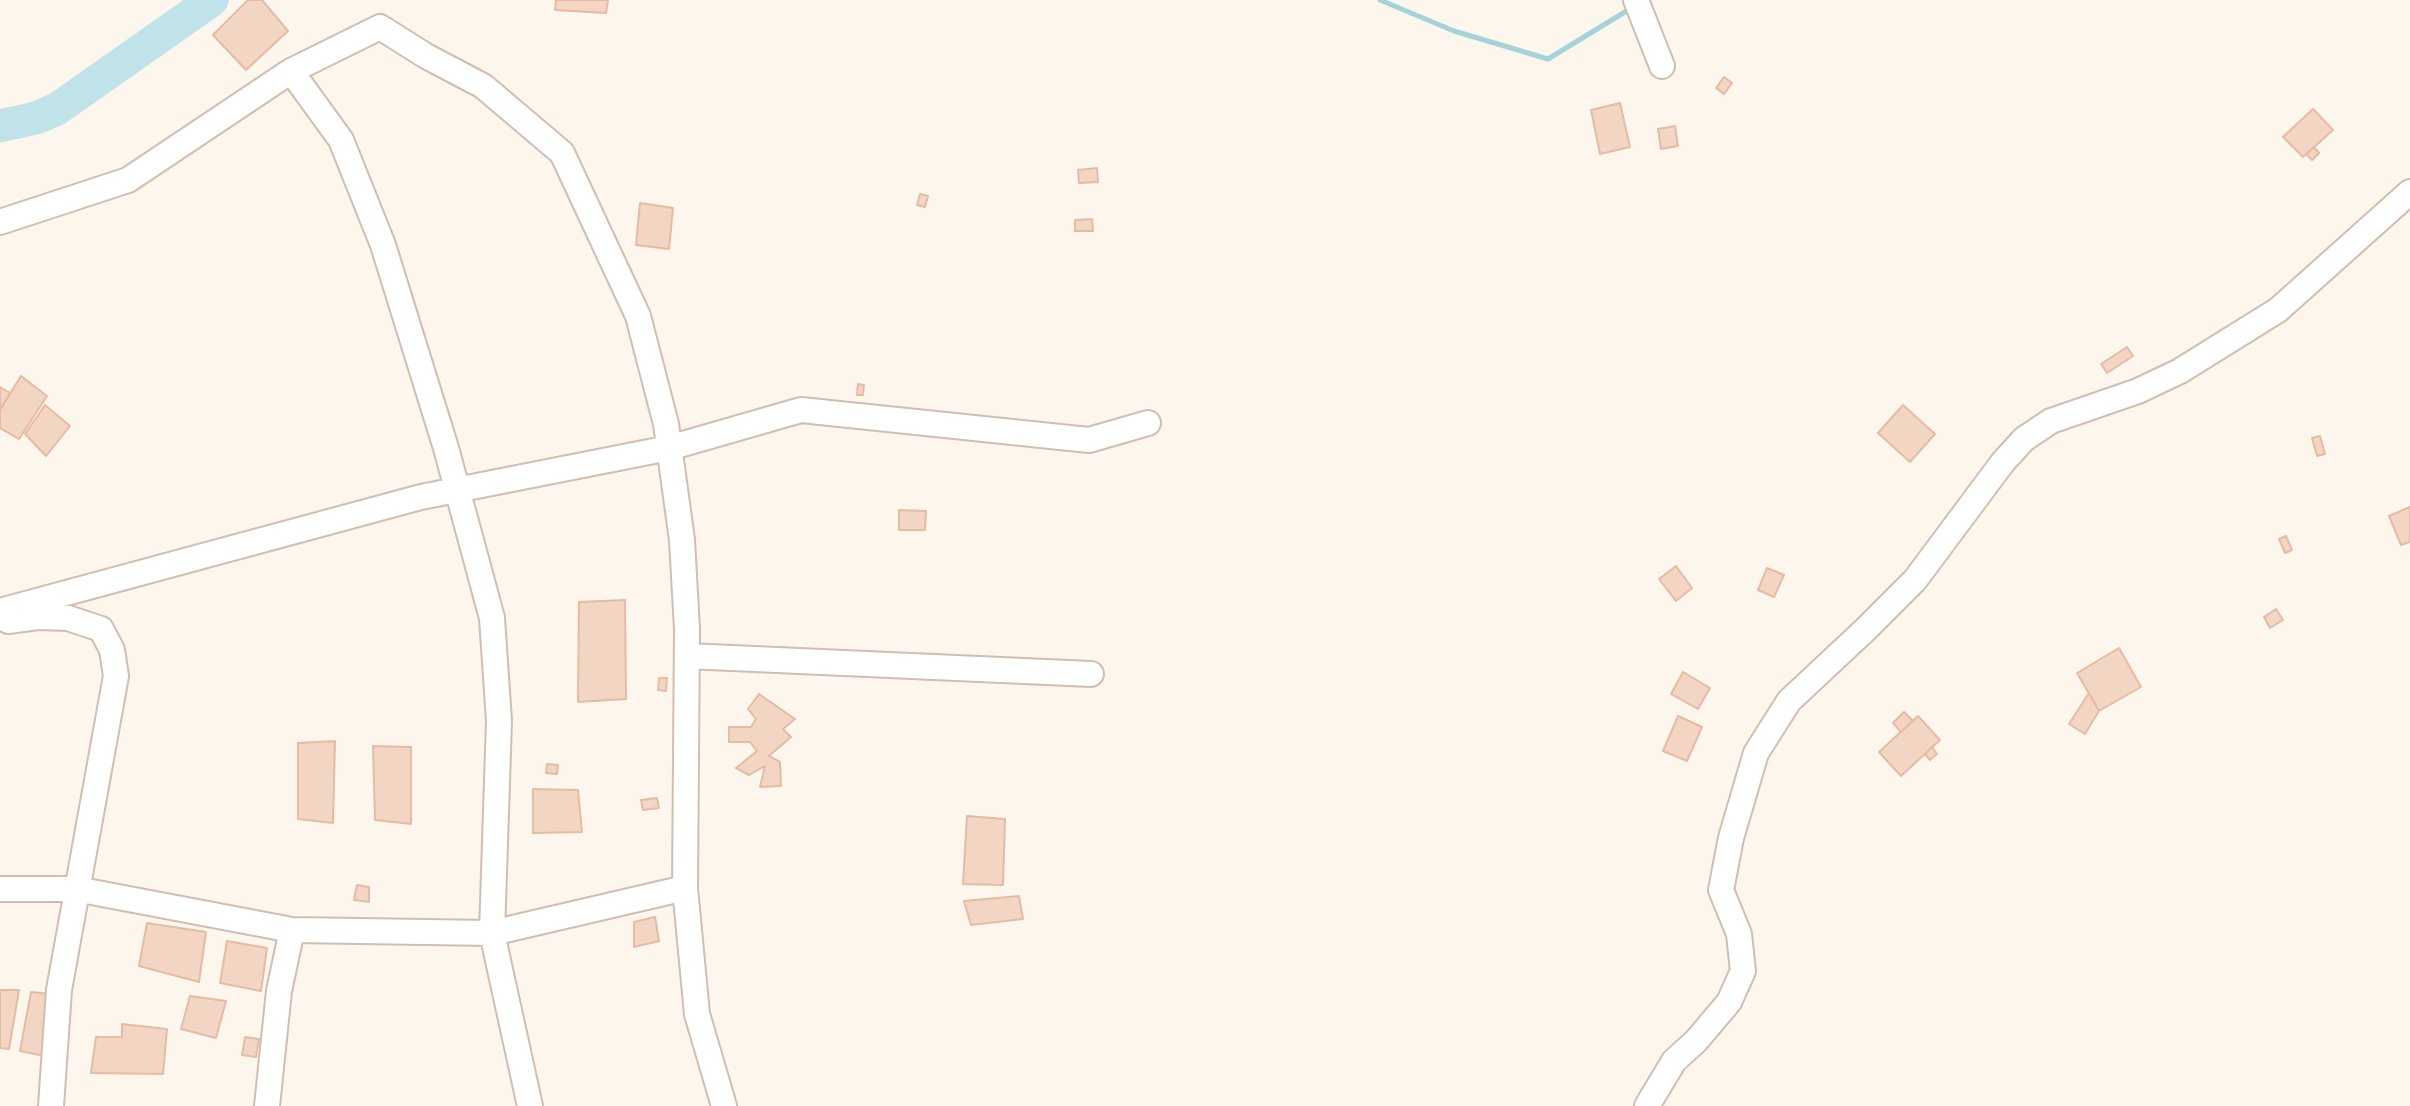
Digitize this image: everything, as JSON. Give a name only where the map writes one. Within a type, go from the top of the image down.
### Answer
[{"type":"street","points":[[1638,6],[1662,66]]},
{"type":"street","points":[[0,222],[128,180],[291,71],[380,27],[426,56],[483,86],[562,153],[638,316],[666,424],[682,540],[687,656],[685,888],[697,1014],[724,1106]]},
{"type":"street","points":[[291,71],[341,140],[383,245],[457,489],[492,618],[499,721],[492,933],[530,1106]]},
{"type":"street","points":[[1647,1106],[1674,1062],[1729,1002],[1743,971],[1739,933],[1721,890],[1731,838],[1756,753],[1789,701],[1915,580],[2003,462],[2024,439],[2051,421],[2138,391],[2180,371],[2278,310],[2410,192]]},
{"type":"street","points":[[0,611],[421,497],[669,448],[801,410],[1088,440],[1148,423]]},
{"type":"street","points":[[0,623],[38,617],[68,618],[101,629],[112,650],[116,676],[59,990],[51,1106]]},
{"type":"street","points":[[687,656],[1091,674]]},
{"type":"street","points":[[0,889],[76,889],[292,930],[492,933],[685,888]]},
{"type":"street","points":[[267,1106],[279,991],[292,930]]},
{"type":"building","points":[[248,0],[262,0],[288,31],[246,70],[213,35]]},
{"type":"building","points":[[556,0],[608,0],[606,13],[555,10]]},
{"type":"building","points":[[1724,77],[1732,83],[1724,94],[1716,88]]},
{"type":"building","points":[[1620,103],[1630,147],[1600,154],[1591,110]]},
{"type":"building","points":[[2313,109],[2333,130],[2303,157],[2283,137]]},
{"type":"building","points":[[1675,126],[1678,146],[1661,149],[1658,129]]},
{"type":"building","points":[[2314,147],[2319,153],[2312,160],[2306,154]]},
{"type":"building","points":[[1097,168],[1098,182],[1079,183],[1078,170]]},
{"type":"building","points":[[920,194],[928,196],[925,207],[917,205]]},
{"type":"building","points":[[640,203],[673,208],[669,249],[636,245]]},
{"type":"building","points":[[1092,219],[1093,231],[1075,231],[1075,220]]},
{"type":"building","points":[[2127,347],[2133,356],[2107,373],[2101,364]]},
{"type":"building","points":[[21,376],[47,396],[19,439],[0,428],[0,410]]},
{"type":"building","points":[[858,384],[864,385],[863,395],[857,395]]},
{"type":"building","points":[[0,387],[10,393],[0,410]]},
{"type":"building","points":[[45,405],[70,426],[46,456],[25,434]]},
{"type":"building","points":[[1903,405],[1935,434],[1910,462],[1878,433]]},
{"type":"building","points":[[2320,436],[2325,454],[2317,456],[2312,438]]},
{"type":"building","points":[[2410,507],[2410,542],[2401,545],[2389,516]]},
{"type":"building","points":[[899,510],[926,511],[925,530],[899,530]]},
{"type":"building","points":[[2286,536],[2292,550],[2285,553],[2279,539]]},
{"type":"building","points":[[1676,566],[1692,588],[1676,601],[1659,579]]},
{"type":"building","points":[[1767,568],[1784,575],[1774,597],[1758,590]]},
{"type":"building","points":[[625,600],[626,699],[578,702],[579,602]]},
{"type":"building","points":[[2276,609],[2283,620],[2270,628],[2264,617]]},
{"type":"building","points":[[2119,648],[2141,687],[2099,711],[2077,673]]},
{"type":"building","points":[[1683,672],[1710,688],[1698,709],[1671,694]]},
{"type":"building","points":[[659,678],[667,678],[666,691],[658,690]]},
{"type":"building","points":[[2089,693],[2099,711],[2085,734],[2069,724]]},
{"type":"building","points":[[759,694],[795,719],[783,729],[791,737],[769,756],[780,762],[781,786],[760,787],[765,766],[749,775],[736,768],[757,751],[750,742],[729,742],[729,727],[751,727],[756,719],[748,709]]},
{"type":"building","points":[[1904,712],[1913,721],[1901,732],[1893,723]]},
{"type":"building","points":[[1678,716],[1702,727],[1687,761],[1663,751]]},
{"type":"building","points":[[1918,716],[1940,740],[1901,776],[1879,752]]},
{"type":"building","points":[[335,741],[333,823],[298,819],[298,743]]},
{"type":"building","points":[[373,746],[411,747],[411,824],[375,820]]},
{"type":"building","points":[[1932,747],[1937,754],[1930,760],[1925,754]]},
{"type":"building","points":[[547,764],[558,765],[557,774],[546,773]]},
{"type":"building","points":[[533,789],[578,790],[582,832],[533,833]]},
{"type":"building","points":[[657,798],[659,808],[643,810],[641,800]]},
{"type":"building","points":[[967,816],[1005,819],[1003,885],[963,884]]},
{"type":"building","points":[[357,885],[369,887],[369,902],[354,900]]},
{"type":"building","points":[[1019,896],[1023,919],[971,925],[964,901]]},
{"type":"building","points":[[655,917],[659,941],[634,947],[634,922]]},
{"type":"building","points":[[147,923],[206,932],[199,982],[139,966]]},
{"type":"building","points":[[227,941],[267,948],[261,991],[220,983]]},
{"type":"building","points":[[0,990],[19,990],[9,1049],[0,1048]]},
{"type":"building","points":[[31,992],[52,994],[45,1056],[20,1051]]},
{"type":"building","points":[[190,996],[226,1001],[216,1038],[181,1029]]},
{"type":"building","points":[[122,1024],[167,1029],[163,1074],[91,1073],[96,1037],[122,1037]]},
{"type":"building","points":[[245,1037],[259,1039],[256,1057],[242,1055]]},
{"type":"waterway","points":[[0,126],[36,118],[57,109],[212,0]]},
{"type":"waterway","points":[[1380,0],[1454,31],[1548,59],[1633,7]]}]
